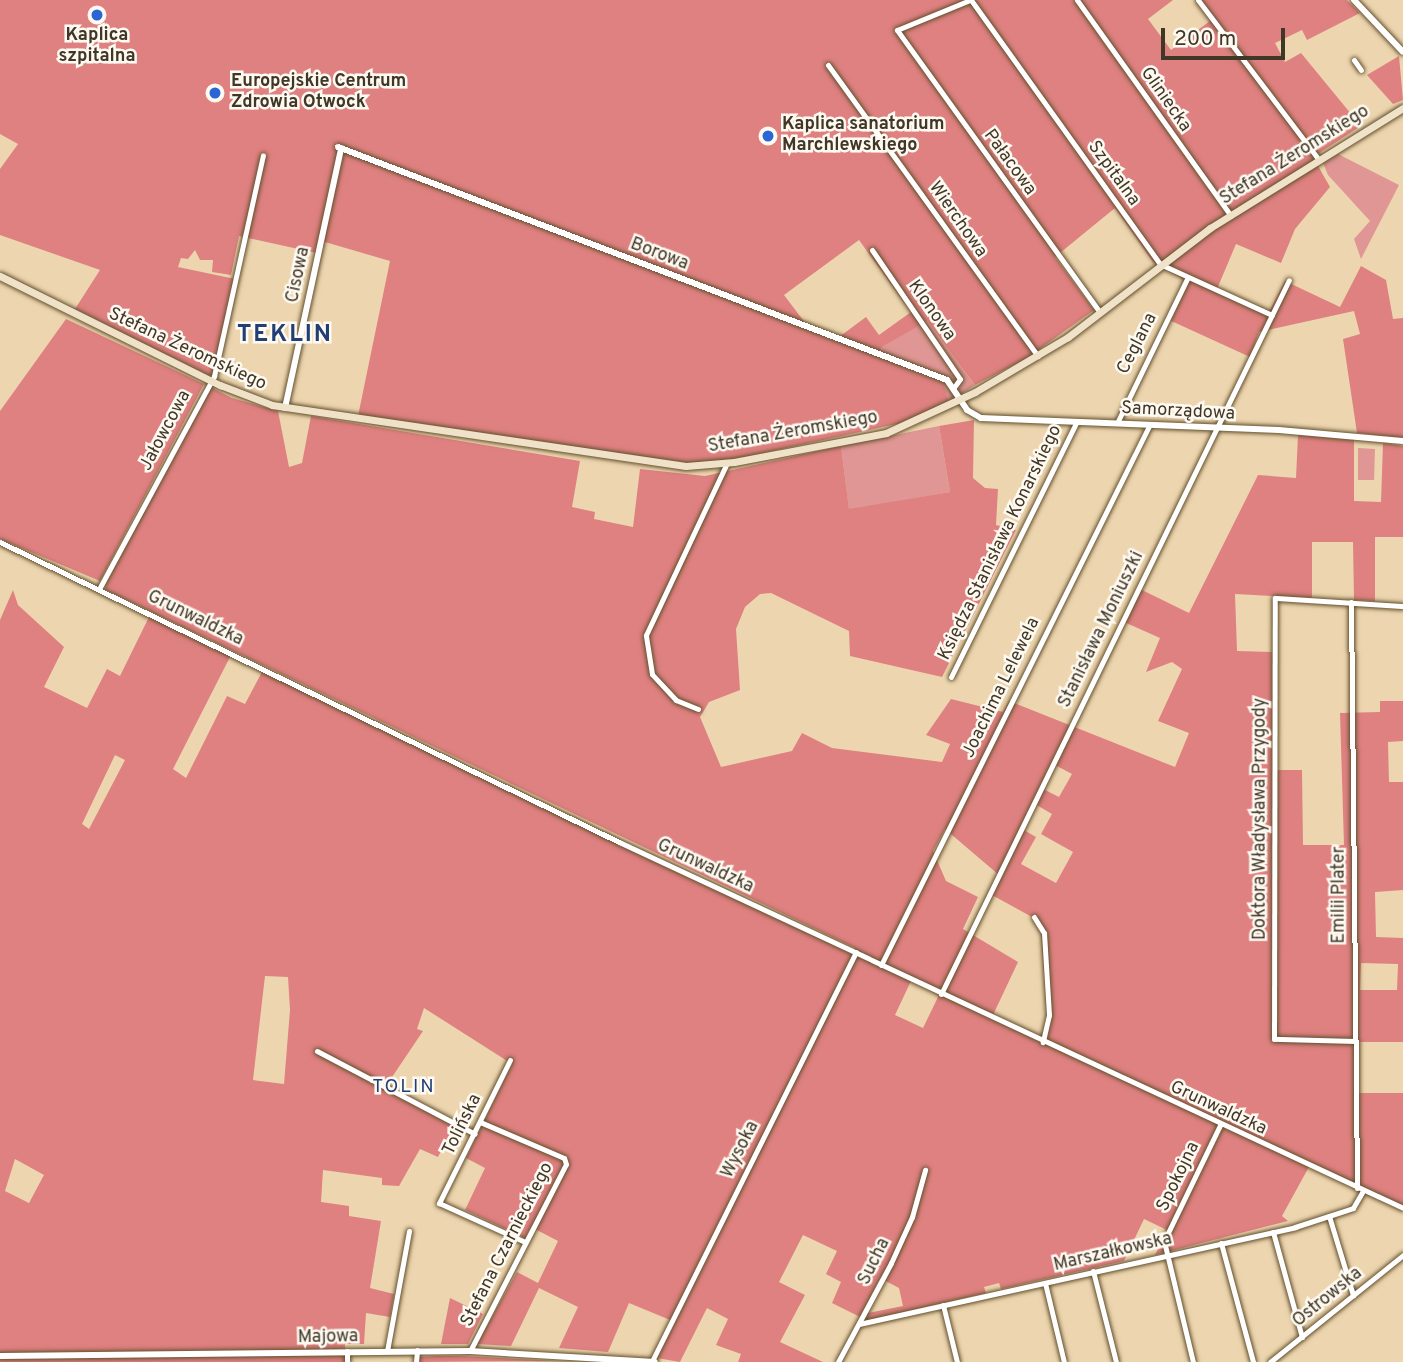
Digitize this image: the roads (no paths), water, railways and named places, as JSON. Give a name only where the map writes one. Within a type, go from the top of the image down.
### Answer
[{"type":"main road","name":"Stefana Żeromskiego","points":[[0,276],[211,381],[285,408],[686,466],[727,463],[886,433],[961,399],[1038,356],[1100,312],[1160,264],[1403,107]]},
{"type":"street","name":"Pałacowa","points":[[971,0],[897,30],[1100,312]]},
{"type":"street","name":"Szpitalna","points":[[971,0],[1160,264],[1186,279],[1272,315]]},
{"type":"street","name":"Gliniecka","points":[[1077,0],[1231,216]]},
{"type":"street","points":[[1198,0],[1319,160]]},
{"type":"street","points":[[1354,0],[1403,52]]},
{"type":"street","points":[[1354,60],[1361,70]]},
{"type":"street","name":"Wierchowa","points":[[828,65],[1038,356]]},
{"type":"street","name":"Borowa","points":[[340,147],[955,386]]},
{"type":"street","name":"Cisowa","points":[[285,408],[340,147]]},
{"type":"street","name":"Jałowcowa","points":[[99,589],[211,381],[263,155]]},
{"type":"street","name":"Klonowa","points":[[872,250],[960,379],[955,386]]},
{"type":"street","name":"Ceglana","points":[[1117,423],[1186,279]]},
{"type":"street","name":"Stanisława Moniuszki","points":[[941,994],[1289,280]]},
{"type":"street","points":[[955,386],[961,399]]},
{"type":"street","name":"Samorządowa","points":[[961,399],[967,410],[981,418],[1217,427],[1403,441]]},
{"type":"street","name":"Księdza Stanisława Konarskiego","points":[[951,677],[1077,421]]},
{"type":"street","name":"Joachima Lelewela","points":[[881,965],[1150,424]]},
{"type":"street","points":[[698,709],[676,700],[652,674],[646,635],[727,463]]},
{"type":"street","name":"Grunwaldzka","points":[[0,542],[941,994],[1403,1208]]},
{"type":"street","name":"Doktora Władysława Przygody","points":[[1351,602],[1275,598],[1274,1039],[1353,1041]]},
{"type":"street","points":[[1351,602],[1403,606]]},
{"type":"street","name":"Emilii Plater","points":[[1351,602],[1353,1041],[1360,1189]]},
{"type":"street","points":[[1034,917],[1044,933],[1049,1015],[1043,1042]]},
{"type":"street","name":"Wysoka","points":[[653,1362],[856,952]]},
{"type":"street","points":[[317,1051],[475,1134]]},
{"type":"street","name":"Tolińska","points":[[510,1060],[439,1203],[525,1242]]},
{"type":"street","name":"Stefana Czarnieckiego","points":[[470,1351],[566,1164],[564,1158],[480,1122]]},
{"type":"street","name":"Spokojna","points":[[1164,1256],[1164,1241],[1220,1125]]},
{"type":"street","name":"Sucha","points":[[838,1362],[912,1217],[925,1170]]},
{"type":"street","name":"Marszałkowska","points":[[859,1324],[1273,1232],[1353,1209],[1360,1189]]},
{"type":"street","points":[[1329,1216],[1353,1295]]},
{"type":"street","points":[[387,1351],[409,1231]]},
{"type":"street","points":[[1273,1232],[1302,1337]]},
{"type":"street","points":[[1221,1244],[1253,1362]]},
{"type":"street","name":"Ostrowska","points":[[1270,1362],[1403,1255]]},
{"type":"street","points":[[1164,1256],[1193,1362]]},
{"type":"street","points":[[1093,1271],[1116,1362]]},
{"type":"street","points":[[1045,1283],[1064,1362]]},
{"type":"street","points":[[943,1305],[957,1362]]},
{"type":"street","points":[[416,1362],[417,1350]]},
{"type":"street","name":"Majowa","points":[[0,1356],[417,1350],[653,1362]]},
{"type":"street","points":[[346,1352],[347,1362]]},
{"type":"place","name":"Kaplica szpitalna","points":[[97,15]]},
{"type":"place","name":"Europejskie Centrum Zdrowia Otwock","points":[[215,93]]},
{"type":"place","name":"Kaplica sanatorium Marchlewskiego","points":[[768,136]]},
{"type":"district","name":"TEKLIN","points":[[285,336]]},
{"type":"district","name":"TOLIN","points":[[404,1088]]}]
